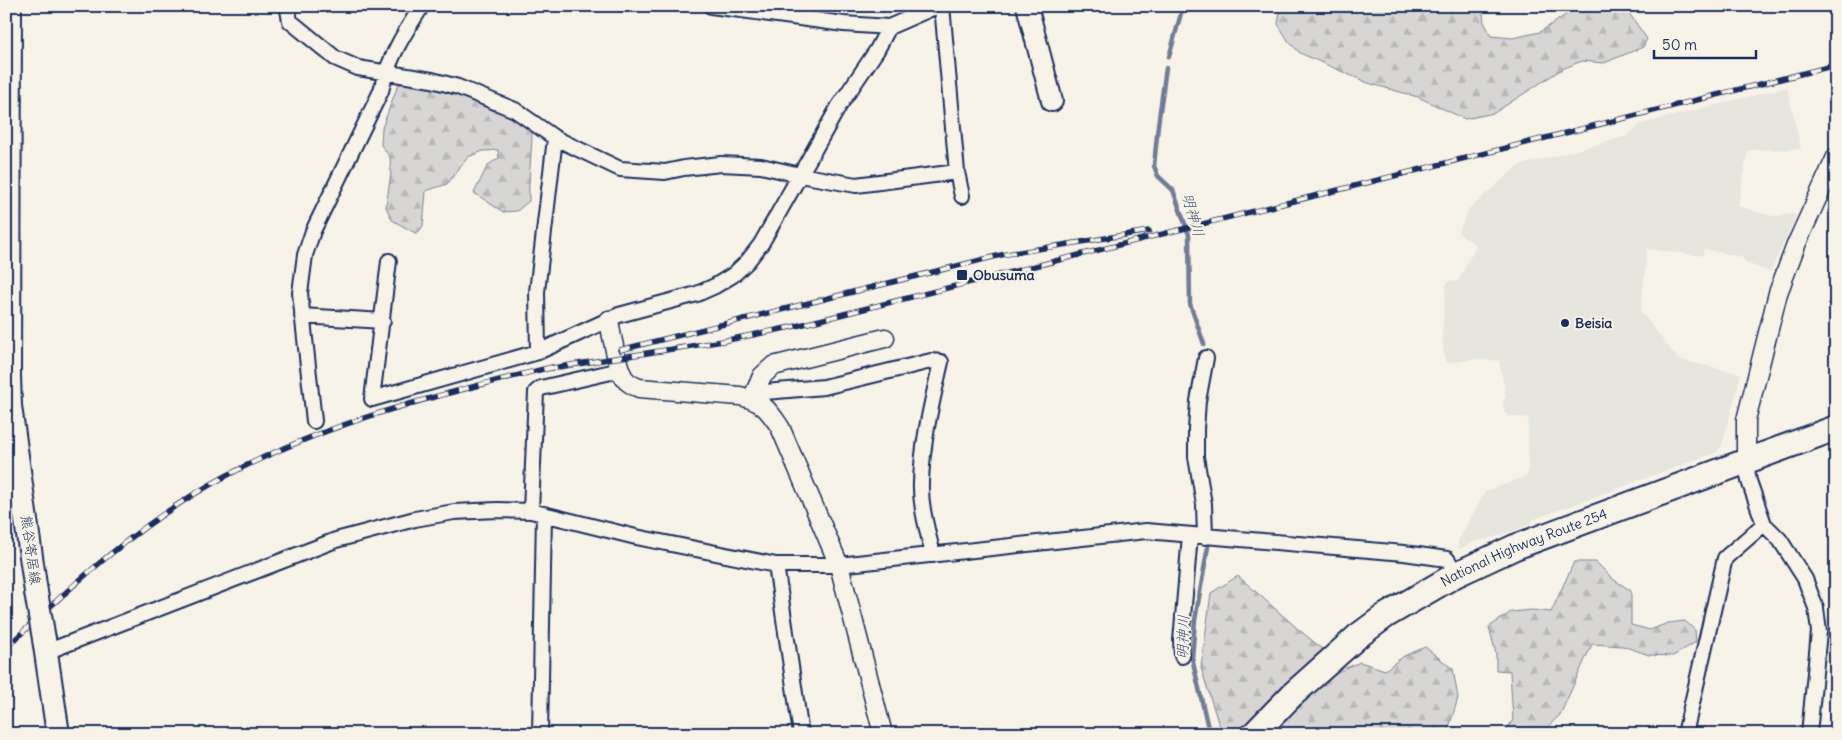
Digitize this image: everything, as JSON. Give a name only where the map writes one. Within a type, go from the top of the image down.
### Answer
[{"type":"highway","name":"National Highway Route 254","points":[[1254,734],[1292,695],[1358,636],[1384,616],[1456,574],[1520,545],[1746,463],[1836,428]]},
{"type":"main road","name":"熊谷寄居線","points":[[10,6],[10,406],[58,734]]},
{"type":"main road","points":[[1028,6],[1052,101]]},
{"type":"street","points":[[290,6],[288,10],[290,21],[335,58],[358,68],[432,80],[458,87],[515,110],[555,138],[620,169],[665,172],[721,164],[761,166],[800,176],[856,185],[958,172]]},
{"type":"street","points":[[314,421],[300,293],[305,255],[313,231],[381,91],[385,72],[403,35],[422,6]]},
{"type":"street","points":[[711,6],[844,24],[889,27],[936,6]]},
{"type":"street","points":[[942,6],[962,196]]},
{"type":"street","points":[[389,261],[372,399],[538,352],[619,315],[697,294],[715,286],[747,262],[761,244],[839,106],[877,50],[889,27]]},
{"type":"street","points":[[538,352],[537,292],[555,138]]},
{"type":"street","points":[[1810,734],[1818,632],[1816,608],[1805,579],[1780,540],[1764,524],[1749,481],[1746,463],[1746,420],[1778,292],[1796,245],[1836,157]]},
{"type":"street","points":[[302,316],[383,321]]},
{"type":"street","points":[[608,320],[620,370],[625,380],[639,388],[740,396],[752,399],[767,409],[780,427],[839,565],[883,734]]},
{"type":"street","points":[[752,399],[762,376],[773,366],[885,338]]},
{"type":"street","points":[[1205,537],[1204,504],[1196,457],[1196,429],[1198,401],[1206,358]]},
{"type":"street","points":[[752,399],[765,392],[824,387],[931,360],[941,362],[926,431],[921,484],[926,523],[933,555]]},
{"type":"street","points":[[540,734],[536,392],[541,388],[620,370]]},
{"type":"street","points":[[45,646],[336,540],[415,519],[454,512],[496,510],[537,513],[646,539],[776,565],[839,565],[1146,531],[1404,553],[1447,560],[1456,574]]},
{"type":"street","points":[[1686,734],[1725,558],[1764,524]]},
{"type":"street","points":[[1182,656],[1181,641],[1190,535]]},
{"type":"street","points":[[776,565],[801,734]]},
{"type":"shaded area","points":[[1787,87],[1801,149],[1748,150],[1738,206],[1771,216],[1795,214],[1796,217],[1770,272],[1746,263],[1742,257],[1704,249],[1702,256],[1647,249],[1641,312],[1678,359],[1741,374],[1722,445],[1717,452],[1532,520],[1529,525],[1492,538],[1473,542],[1459,549],[1458,541],[1485,492],[1528,475],[1528,418],[1509,416],[1504,412],[1503,402],[1506,396],[1499,361],[1474,359],[1449,363],[1445,360],[1442,335],[1446,285],[1450,280],[1458,282],[1476,245],[1458,233],[1469,209],[1518,166],[1627,136],[1641,124]]},
{"type":"green space","points":[[1281,6],[1482,6],[1484,22],[1491,36],[1513,38],[1540,32],[1579,6],[1624,6],[1647,39],[1643,47],[1604,63],[1582,61],[1562,69],[1494,113],[1465,119],[1418,97],[1368,83],[1300,53],[1289,42],[1278,24]]},
{"type":"green space","points":[[410,81],[450,90],[494,111],[511,113],[532,131],[529,201],[517,211],[503,212],[474,193],[488,165],[499,158],[498,150],[483,151],[468,157],[447,184],[426,191],[423,226],[417,234],[392,220],[386,207],[391,173],[390,157],[381,145],[382,128],[398,85]]},
{"type":"green space","points":[[1574,562],[1596,562],[1613,579],[1631,591],[1631,625],[1650,630],[1668,623],[1685,621],[1695,630],[1696,642],[1673,656],[1649,655],[1623,646],[1592,644],[1560,715],[1540,734],[1503,734],[1513,720],[1510,671],[1496,670],[1496,654],[1489,627],[1511,612],[1532,610],[1551,612]]},
{"type":"green space","points":[[1238,576],[1346,668],[1360,662],[1385,670],[1404,656],[1425,647],[1453,669],[1458,698],[1447,734],[1224,734],[1218,722],[1201,668],[1211,593]]},
{"type":"waterway","name":"明神川","points":[[1169,57],[1183,6]]},
{"type":"waterway","name":"明神川","points":[[1166,68],[1154,166],[1158,176],[1173,190],[1189,235],[1190,304],[1204,344]]},
{"type":"waterway","name":"明神川","points":[[1209,541],[1195,620],[1192,658],[1211,734]]},
{"type":"railway","points":[[546,369],[723,341],[796,326],[1836,65]]},
{"type":"railway","points":[[620,350],[1001,255],[1149,231]]},
{"type":"railway","points":[[6,648],[110,554],[166,512],[226,476],[265,457],[345,424],[427,399],[552,367]]},
{"type":"place","name":"Obusuma","points":[[962,275]]},
{"type":"place","name":"Beisia","points":[[1565,323]]}]
